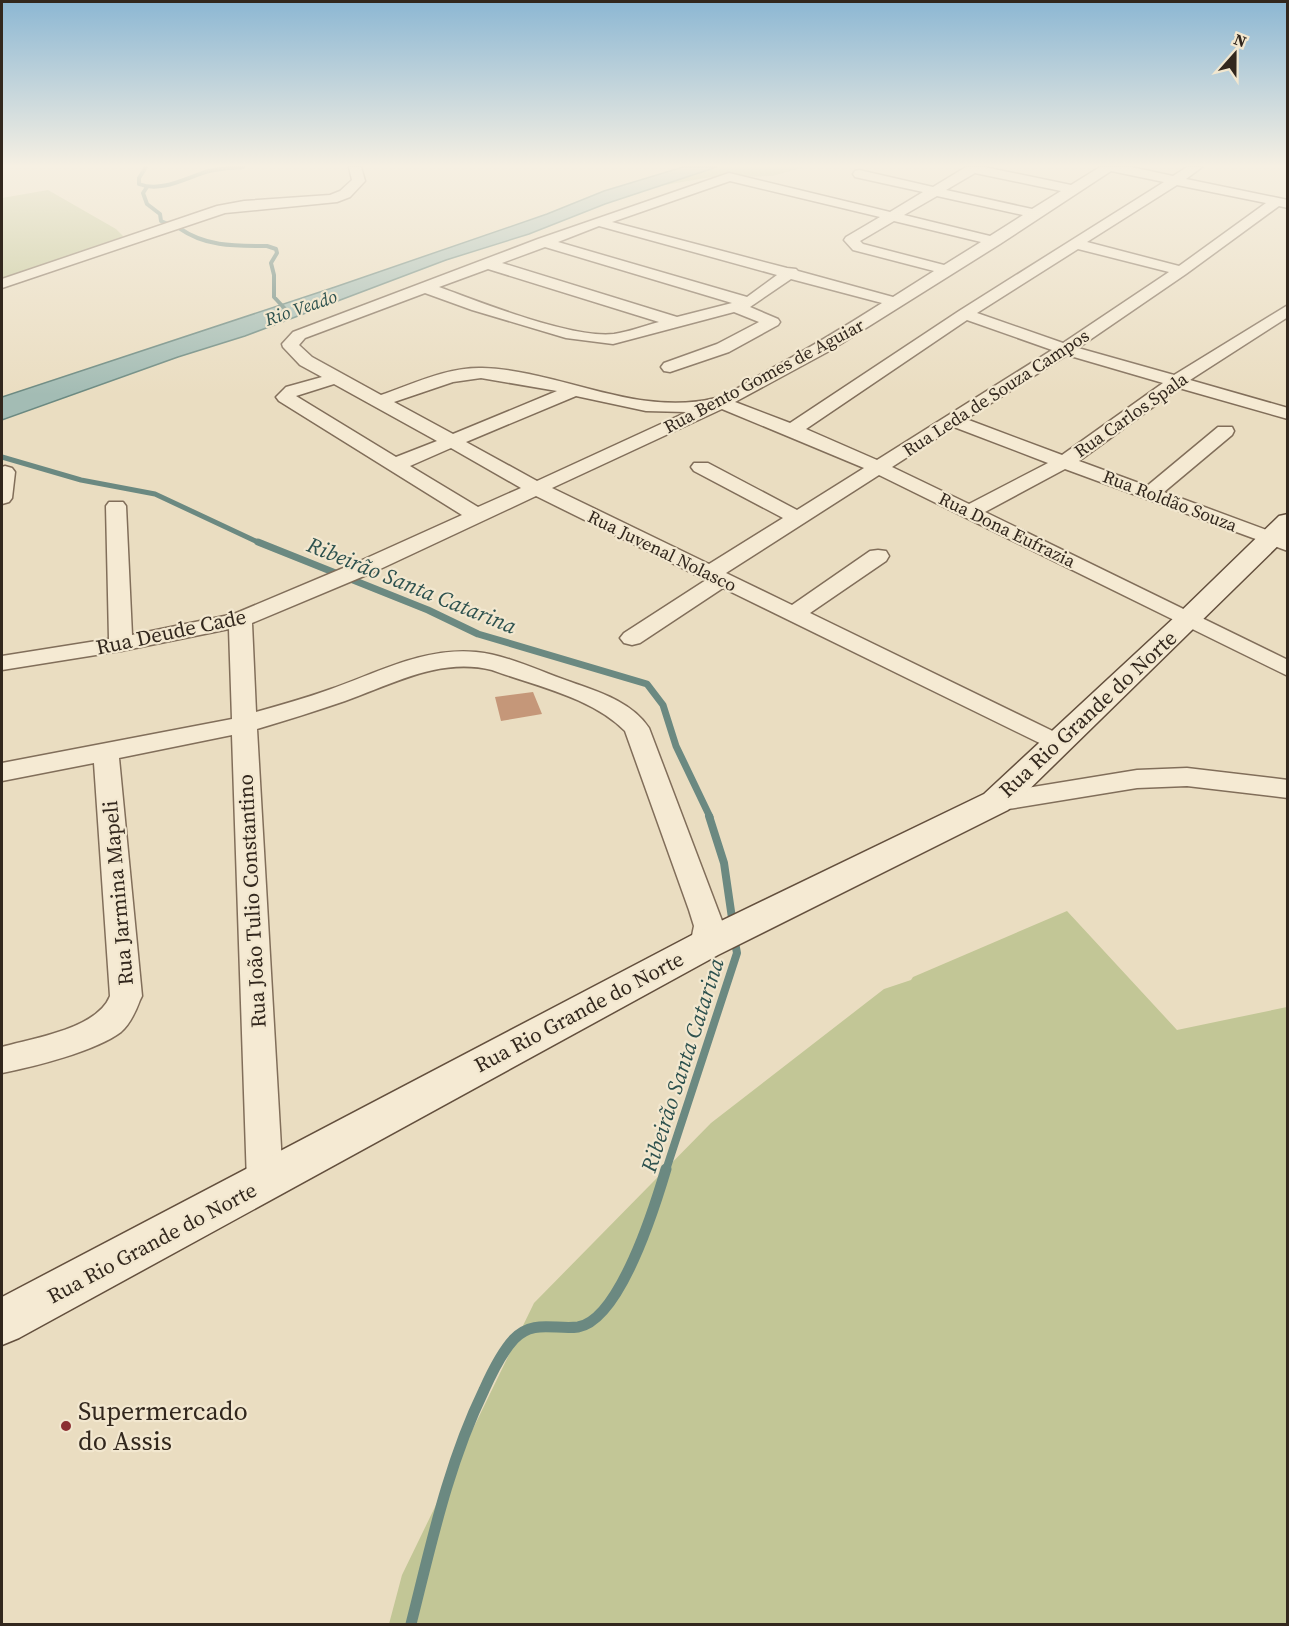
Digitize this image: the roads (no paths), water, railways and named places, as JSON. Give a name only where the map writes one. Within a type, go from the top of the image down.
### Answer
[{"type":"main road","name":"Rua Rio Grande do Norte","points":[[2,1322],[705,945],[996,802],[1281,534]]},
{"type":"street","points":[[2,284],[123,243]]},
{"type":"street","points":[[423,287],[541,243]]},
{"type":"street","points":[[546,243],[742,305],[772,322],[723,348],[670,367]]},
{"type":"street","points":[[679,243],[895,302]]},
{"type":"street","points":[[852,243],[858,247],[947,270]]},
{"type":"street","name":"Rua Bento Gomes de Aguiar","points":[[368,566],[721,403],[825,346],[993,243]]},
{"type":"street","points":[[792,430],[1077,243],[1181,271]]},
{"type":"street","name":"Rua Leda de Souza Campos","points":[[632,638],[799,519],[1065,349],[1223,243]]},
{"type":"street","points":[[486,263],[672,321]]},
{"type":"street","points":[[423,287],[478,307],[585,337],[613,339],[672,321],[742,305],[791,272]]},
{"type":"street","name":"Rua Juvenal Nolasco","points":[[423,287],[299,335],[290,344],[291,347],[306,361],[335,378],[381,401],[538,489],[1058,744]]},
{"type":"street","name":"Rua Carlos Spala","points":[[970,512],[1066,462],[1175,382],[1287,310]]},
{"type":"street","points":[[965,315],[1065,349],[1287,414]]},
{"type":"street","points":[[381,401],[438,380],[473,373],[518,377],[646,406],[673,408],[721,403]]},
{"type":"street","points":[[335,378],[292,390],[285,397],[478,516]]},
{"type":"street","points":[[395,465],[572,391]]},
{"type":"street","name":"Rua Dona Eufrazia","points":[[721,403],[792,430],[880,468],[1287,669]]},
{"type":"street","name":"Rua Roldão Souza","points":[[951,420],[1150,494],[1281,534]]},
{"type":"street","points":[[1150,494],[1225,431]]},
{"type":"street","points":[[701,467],[799,519]]},
{"type":"street","points":[[2,498],[5,472]]},
{"type":"street","points":[[116,506],[121,644]]},
{"type":"street","points":[[792,615],[878,556]]},
{"type":"street","name":"Rua Deude Cade","points":[[2,663],[121,644],[240,620],[368,566]]},
{"type":"street","name":"Rua João Tulio Constantino","points":[[240,620],[265,1182]]},
{"type":"street","points":[[2,772],[243,725],[338,695],[411,667],[457,659],[477,659],[500,665],[607,704],[636,728],[704,910],[708,926],[705,945]]},
{"type":"street","name":"Rua Jarmina Mapeli","points":[[2,1060],[83,1035],[107,1024],[122,1008],[126,996],[106,752]]},
{"type":"street","points":[[996,802],[1137,779],[1187,777],[1287,789]]},
{"type":"water","name":"Rio Veado","points":[[463,243],[501,243],[446,260],[245,336],[178,357],[2,420],[2,397]]},
{"type":"waterway","points":[[215,243],[267,246],[276,249],[277,253],[271,263],[274,275],[274,297],[287,311]]},
{"type":"waterway","name":"Ribeirão Santa Catarina","points":[[2,457],[81,480],[155,494],[262,544]]},
{"type":"waterway","name":"Ribeirão Santa Catarina","points":[[258,542],[428,610],[478,634],[647,684],[663,705],[676,746],[710,817]]},
{"type":"waterway","name":"Ribeirão Santa Catarina","points":[[709,816],[724,863],[733,925]]},
{"type":"waterway","name":"Ribeirão Santa Catarina","points":[[666,1170],[737,953],[734,937]]},
{"type":"waterway","name":"Ribeirão Santa Catarina","points":[[411,1624],[450,1476],[471,1418],[497,1363],[509,1344],[521,1333],[537,1327],[578,1327],[593,1320],[608,1305],[634,1259],[666,1169]]},
{"type":"place","name":"Supermercado do Assis","points":[[66,1426]]}]
